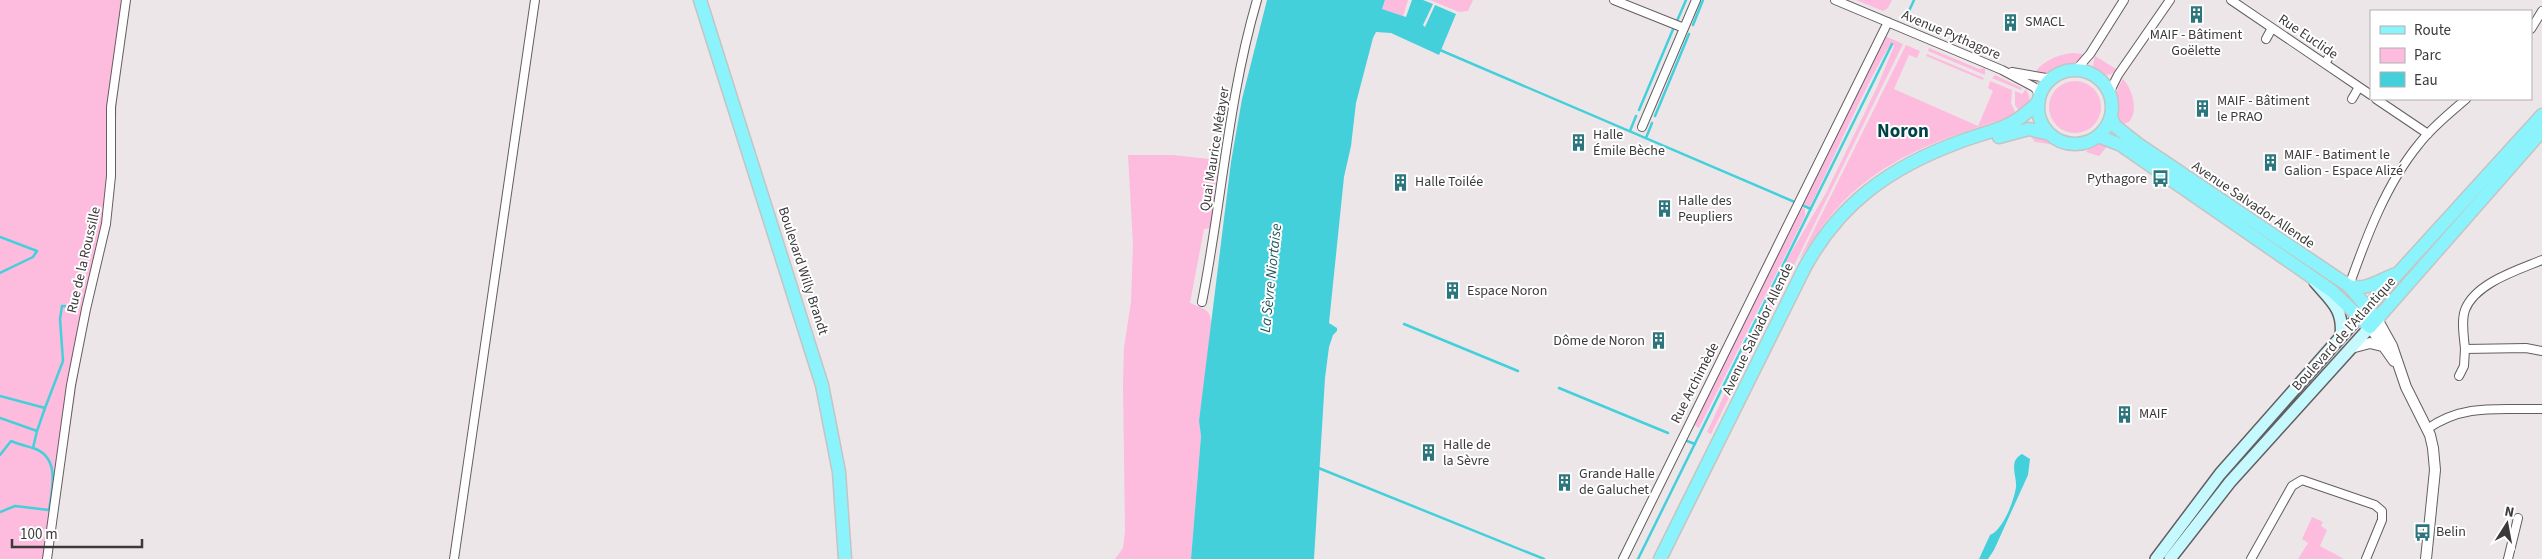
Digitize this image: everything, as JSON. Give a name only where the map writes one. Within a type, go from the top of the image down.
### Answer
[{"type":"main road","name":"Boulevard Willy Brandt","points":[[700,0],[822,385],[839,472],[845,559]]},
{"type":"main road","points":[[2075,71],[2096,77],[2109,93],[2112,105],[2111,117],[2107,126],[2098,136],[2085,142],[2074,144],[2062,141],[2050,134],[2041,119],[2040,98],[2052,79],[2065,72],[2075,71]]},
{"type":"main road","name":"Avenue Salvador Allende","points":[[1660,559],[1804,269],[1821,239],[1842,214],[1870,188],[1897,169],[2016,122],[2040,98]]},
{"type":"main road","name":"Boulevard de l'Atlantique","points":[[2156,559],[2220,474],[2363,311],[2542,115]]},
{"type":"main road","name":"Avenue Salvador Allende","points":[[2111,117],[2118,129],[2154,156],[2349,286],[2363,311],[2374,323]]},
{"type":"main road","name":"Avenue Salvador Allende","points":[[1931,154],[2023,130],[2035,129],[2050,134]]},
{"type":"main road","name":"Avenue Salvador Allende","points":[[2098,136],[2121,145],[2363,311]]},
{"type":"main road","name":"Boulevard de l'Atlantique","points":[[2170,559],[2230,482],[2539,136]]},
{"type":"main road","name":"Boulevard de l'Atlantique","points":[[2349,286],[2358,289],[2366,288],[2381,279],[2397,274]]},
{"type":"main road","points":[[2310,276],[2339,310],[2342,318],[2341,336]]},
{"type":"street","name":"Rue de la Roussille","points":[[47,559],[74,368],[106,224],[111,176],[111,107],[126,0]]},
{"type":"street","points":[[454,559],[535,0]]},
{"type":"street","name":"Quai Maurice Métayer","points":[[1202,302],[1216,227],[1233,102],[1257,0]]},
{"type":"street","points":[[1614,0],[1684,28]]},
{"type":"street","points":[[1642,127],[1696,0]]},
{"type":"street","name":"Avenue Pythagore","points":[[1835,0],[2002,70],[2034,87],[2040,98]]},
{"type":"street","points":[[2075,71],[2090,54],[2124,0]]},
{"type":"street","points":[[2109,93],[2118,75],[2170,0]]},
{"type":"street","name":"Rue Euclide","points":[[2231,0],[2370,94]]},
{"type":"street","points":[[2532,27],[2542,11]]},
{"type":"street","name":"Rue Archimède","points":[[1623,559],[1888,22]]},
{"type":"street","points":[[2266,39],[2272,28]]},
{"type":"street","points":[[2324,64],[2330,55]]},
{"type":"street","name":"Avenue Pythagore","points":[[2002,70],[2052,79]]},
{"type":"street","points":[[2352,99],[2359,87]]},
{"type":"street","points":[[2377,100],[2428,134]]},
{"type":"street","points":[[2349,286],[2376,215],[2412,154],[2428,134],[2465,100]]},
{"type":"street","points":[[2459,376],[2464,366],[2464,315],[2468,304],[2491,282],[2542,260]]},
{"type":"street","points":[[2374,323],[2382,346],[2398,365]]},
{"type":"street","points":[[2374,323],[2392,346],[2412,401],[2427,429],[2433,448],[2435,470],[2426,559]]},
{"type":"street","points":[[2351,348],[2370,343],[2382,346]]},
{"type":"street","points":[[2465,349],[2526,348],[2542,351]]},
{"type":"street","points":[[2427,429],[2445,417],[2466,411],[2542,409]]},
{"type":"street","points":[[2251,559],[2292,486],[2302,480],[2380,508],[2382,520],[2366,559]]},
{"type":"street","points":[[2508,559],[2518,518]]},
{"type":"street","points":[[2419,559],[2427,538]]},
{"type":"green space","points":[[0,0],[129,0],[117,100],[112,204],[107,235],[88,310],[50,559],[0,559]]},
{"type":"green space","points":[[1385,0],[1408,0],[1403,16],[1382,9]]},
{"type":"green space","points":[[1430,0],[1473,0],[1468,11],[1459,12]]},
{"type":"green space","points":[[1856,0],[1892,0],[1888,8],[1883,11]]},
{"type":"green space","points":[[1885,36],[1903,44],[1711,434],[1707,432],[1788,258],[1826,193],[1878,85],[1894,46],[1892,44],[1865,92],[1810,207],[1802,204]]},
{"type":"green space","points":[[1906,45],[1920,51],[1917,58],[1909,55],[1894,89],[1978,126],[1993,91],[1988,88],[1990,81],[2012,90],[2011,103],[2017,116],[1940,141],[1892,164],[1850,195],[1832,214],[1799,260]]},
{"type":"green space","points":[[1929,48],[1979,69],[1985,68],[1985,75],[1928,51]]},
{"type":"green space","points":[[2072,53],[2083,54],[2080,59],[2062,69],[2034,74],[2037,69],[2050,59]]},
{"type":"green space","points":[[1927,54],[1984,78],[1983,80],[1926,56]]},
{"type":"green space","points":[[2095,56],[2116,69],[2108,75],[2098,73],[2093,65]]},
{"type":"green space","points":[[1995,75],[2022,88],[2021,90],[1992,78]]},
{"type":"green space","points":[[2123,79],[2129,88],[2133,100],[2134,112],[2129,122],[2120,125],[2115,101],[2117,90]]},
{"type":"green space","points":[[2075,81],[2085,83],[2093,89],[2099,97],[2101,107],[2099,117],[2093,125],[2085,131],[2075,133],[2065,131],[2057,125],[2051,117],[2049,107],[2051,97],[2057,89],[2065,83]]},
{"type":"green space","points":[[2026,89],[2030,104],[2019,111],[2015,105],[2015,91],[2022,94]]},
{"type":"green space","points":[[2029,133],[2048,138],[2057,145],[2035,142]]},
{"type":"green space","points":[[2098,143],[2108,145],[2099,156],[2086,152],[2090,146]]},
{"type":"green space","points":[[1128,155],[1173,155],[1218,160],[1211,228],[1204,229],[1190,303],[1209,313],[1212,328],[1199,421],[1201,436],[1191,559],[1115,559],[1123,548],[1125,531],[1124,347],[1131,302],[1133,245]]},
{"type":"green space","points":[[1800,207],[1805,209],[1805,216],[1699,428],[1693,424]]},
{"type":"green space","points":[[2312,517],[2323,522],[2321,526],[2327,530],[2320,546],[2344,559],[2298,559],[2308,543],[2302,539]]},
{"type":"water","name":"La Sèvre Niortaise","points":[[1267,0],[1385,0],[1382,9],[1406,17],[1412,0],[1423,0],[1433,4],[1423,25],[1425,27],[1435,5],[1456,14],[1439,55],[1391,33],[1376,32],[1356,103],[1351,146],[1344,177],[1329,323],[1337,328],[1337,331],[1333,335],[1329,347],[1325,378],[1314,559],[1191,559],[1201,436],[1199,421],[1231,162],[1242,99]]},
{"type":"water","points":[[2022,454],[2030,459],[2028,475],[1994,550],[1988,559],[1979,559],[1990,535],[1995,532],[2003,521],[2013,500],[2016,487],[2014,465],[2015,461]]},
{"type":"waterway","points":[[1677,21],[1686,0]]},
{"type":"waterway","points":[[1693,25],[1703,0]]},
{"type":"waterway","points":[[1909,11],[1914,0]]},
{"type":"waterway","points":[[1639,110],[1674,27]]},
{"type":"waterway","points":[[1655,116],[1689,34]]},
{"type":"waterway","points":[[1638,559],[1892,44]]},
{"type":"waterway","points":[[1440,50],[1811,209]]},
{"type":"waterway","points":[[1630,131],[1636,116]]},
{"type":"waterway","points":[[1646,138],[1652,123]]},
{"type":"waterway","points":[[0,237],[37,251],[33,257],[0,273]]},
{"type":"waterway","points":[[45,408],[63,361],[60,319],[62,306],[78,307]]},
{"type":"waterway","points":[[1404,324],[1518,371]]},
{"type":"waterway","points":[[1559,388],[1668,433]]},
{"type":"waterway","points":[[0,396],[45,408],[37,431]]},
{"type":"waterway","points":[[0,418],[37,431],[33,448]]},
{"type":"waterway","points":[[0,455],[11,441],[33,448],[42,452],[48,459],[53,474],[49,510],[15,506],[0,512]]},
{"type":"waterway","points":[[1687,441],[1695,444]]},
{"type":"waterway","points":[[1316,467],[1544,559]]},
{"type":"place","name":"MAIF - Bâtiment Goëlette","points":[[2196,15]]},
{"type":"place","name":"SMACL","points":[[2011,22]]},
{"type":"place","name":"MAIF - Bâtiment le PRAO","points":[[2203,109]]},
{"type":"place","name":"Halle Émile Bèche","points":[[1579,143]]},
{"type":"place","name":"MAIF - Batiment le Galion - Espace Alizé","points":[[2270,163]]},
{"type":"place","name":"Pythagore","points":[[2161,179]]},
{"type":"place","name":"Halle Toilée","points":[[1401,182]]},
{"type":"place","name":"Halle des Peupliers","points":[[1664,209]]},
{"type":"place","name":"Espace Noron","points":[[1453,291]]},
{"type":"place","name":"Dôme de Noron","points":[[1659,341]]},
{"type":"place","name":"MAIF","points":[[2125,414]]},
{"type":"place","name":"Halle de la Sèvre","points":[[1429,453]]},
{"type":"place","name":"Grande Halle de Galuchet","points":[[1565,482]]},
{"type":"place","name":"Belin","points":[[2422,532]]},
{"type":"district","name":"Noron","points":[[1903,131]]}]
